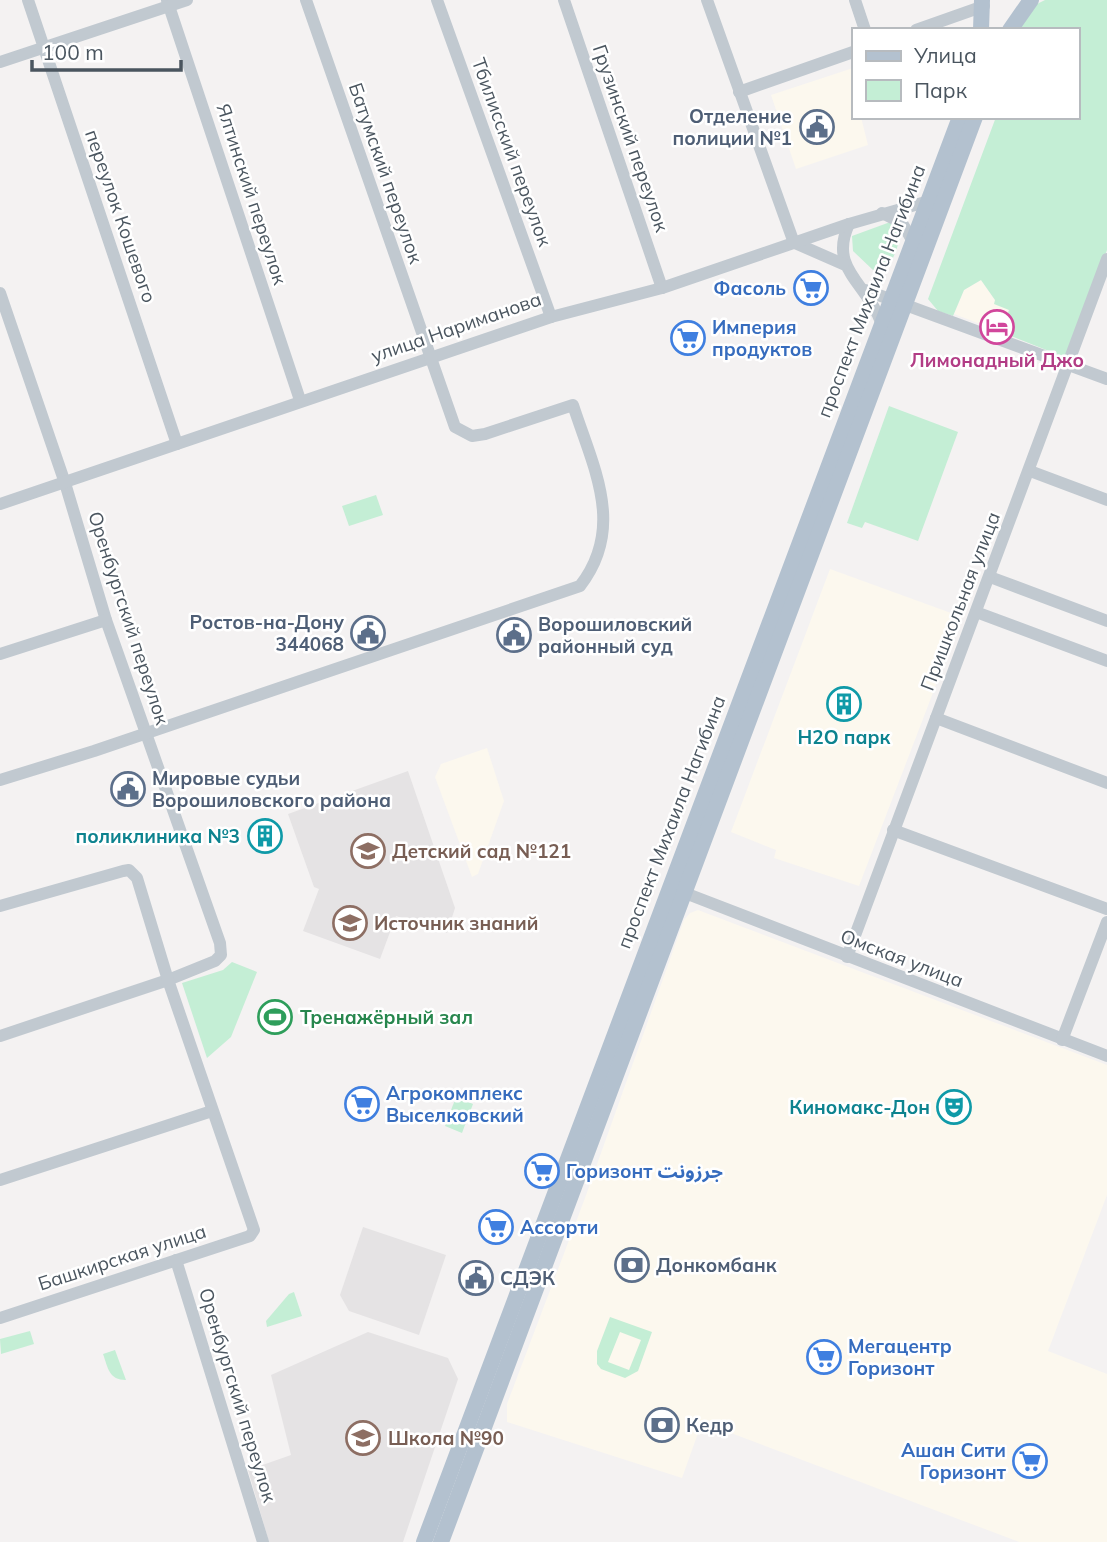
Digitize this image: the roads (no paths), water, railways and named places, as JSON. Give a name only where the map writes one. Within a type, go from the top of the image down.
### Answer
[{"type":"main road","points":[[1011,28],[1031,0]]},
{"type":"main road","points":[[981,28],[983,3]]},
{"type":"main road","name":"проспект Михаила Нагибина","points":[[441,1542],[685,893],[896,297],[913,240],[959,119]]},
{"type":"main road","name":"проспект Михаила Нагибина","points":[[424,1542],[881,322],[896,297],[916,273],[974,119]]},
{"type":"street","name":"переулок Кошевого","points":[[28,0],[177,444]]},
{"type":"street","points":[[0,62],[168,3],[187,0]]},
{"type":"street","name":"Батумский переулок","points":[[145,732],[580,586],[589,574],[602,544],[604,511],[600,486],[573,405],[472,436],[455,427],[306,0]]},
{"type":"street","name":"Тбилисский переулок","points":[[437,0],[551,317]]},
{"type":"street","name":"Грузинский переулок","points":[[564,0],[662,288]]},
{"type":"street","points":[[707,0],[794,243],[843,264],[865,290],[881,322]]},
{"type":"street","points":[[855,0],[864,28]]},
{"type":"street","name":"Ялтинский переулок","points":[[168,3],[300,400]]},
{"type":"street","points":[[921,28],[983,3]]},
{"type":"street","points":[[739,92],[852,52]]},
{"type":"street","name":"улица Нариманова","points":[[0,503],[551,317],[662,288],[881,213],[929,201]]},
{"type":"street","points":[[881,213],[902,223],[913,240],[916,273]]},
{"type":"street","points":[[843,264],[842,242],[849,224]]},
{"type":"street","name":"Пришкольная улица","points":[[847,957],[1107,259]]},
{"type":"street","points":[[865,290],[896,297],[1107,379]]},
{"type":"street","name":"Оренбургский переулок","points":[[0,293],[65,483],[106,620],[220,943],[221,956],[215,961],[167,980]]},
{"type":"street","points":[[1030,471],[1107,500]]},
{"type":"street","points":[[990,577],[1107,621]]},
{"type":"street","points":[[976,612],[1107,661]]},
{"type":"street","points":[[0,654],[106,620]]},
{"type":"street","points":[[936,718],[1107,783]]},
{"type":"street","points":[[0,780],[145,732]]},
{"type":"street","points":[[894,830],[1107,909]]},
{"type":"street","points":[[0,906],[129,870],[137,878],[167,980],[212,1111],[0,1180]]},
{"type":"street","name":"Омская улица","points":[[685,893],[1107,1056]]},
{"type":"street","points":[[1062,1040],[1107,922]]},
{"type":"street","points":[[0,1036],[167,980]]},
{"type":"street","name":"Башкирская улица","points":[[0,1318],[250,1236],[254,1230],[212,1111]]},
{"type":"street","name":"Оренбургский переулок","points":[[176,1260],[263,1542]]},
{"type":"place","name":"Отделение полиции №1","points":[[817,127]]},
{"type":"place","name":"Фасоль","points":[[811,288]]},
{"type":"place","name":"Лимонадный Джо","points":[[997,327]]},
{"type":"place","name":"Империя продуктов","points":[[688,338]]},
{"type":"place","name":"Ростов-на-Дону 344068","points":[[368,633]]},
{"type":"place","name":"Ворошиловский районный суд","points":[[514,635]]},
{"type":"place","name":"H2O парк","points":[[844,704]]},
{"type":"place","name":"Мировые судьи Ворошиловского района","points":[[128,789]]},
{"type":"place","name":"поликлиника №3","points":[[265,836]]},
{"type":"place","name":"Детский сад №121","points":[[368,851]]},
{"type":"place","name":"Источник знаний","points":[[350,923]]},
{"type":"place","name":"Тренажёрный зал","points":[[275,1017]]},
{"type":"place","name":"Агрокомплекс Выселковский","points":[[362,1104]]},
{"type":"place","name":"Киномакс-Дон","points":[[954,1107]]},
{"type":"place","name":"Горизонт جرزونت","points":[[542,1171]]},
{"type":"place","name":"Ассорти","points":[[496,1227]]},
{"type":"place","name":"Донкомбанк","points":[[632,1265]]},
{"type":"place","name":"СДЭК","points":[[476,1278]]},
{"type":"place","name":"Мегацентр Горизонт","points":[[824,1357]]},
{"type":"place","name":"Кедр","points":[[662,1425]]},
{"type":"place","name":"Школа №90","points":[[363,1438]]},
{"type":"place","name":"Ашан Сити Горизонт","points":[[1030,1461]]}]
